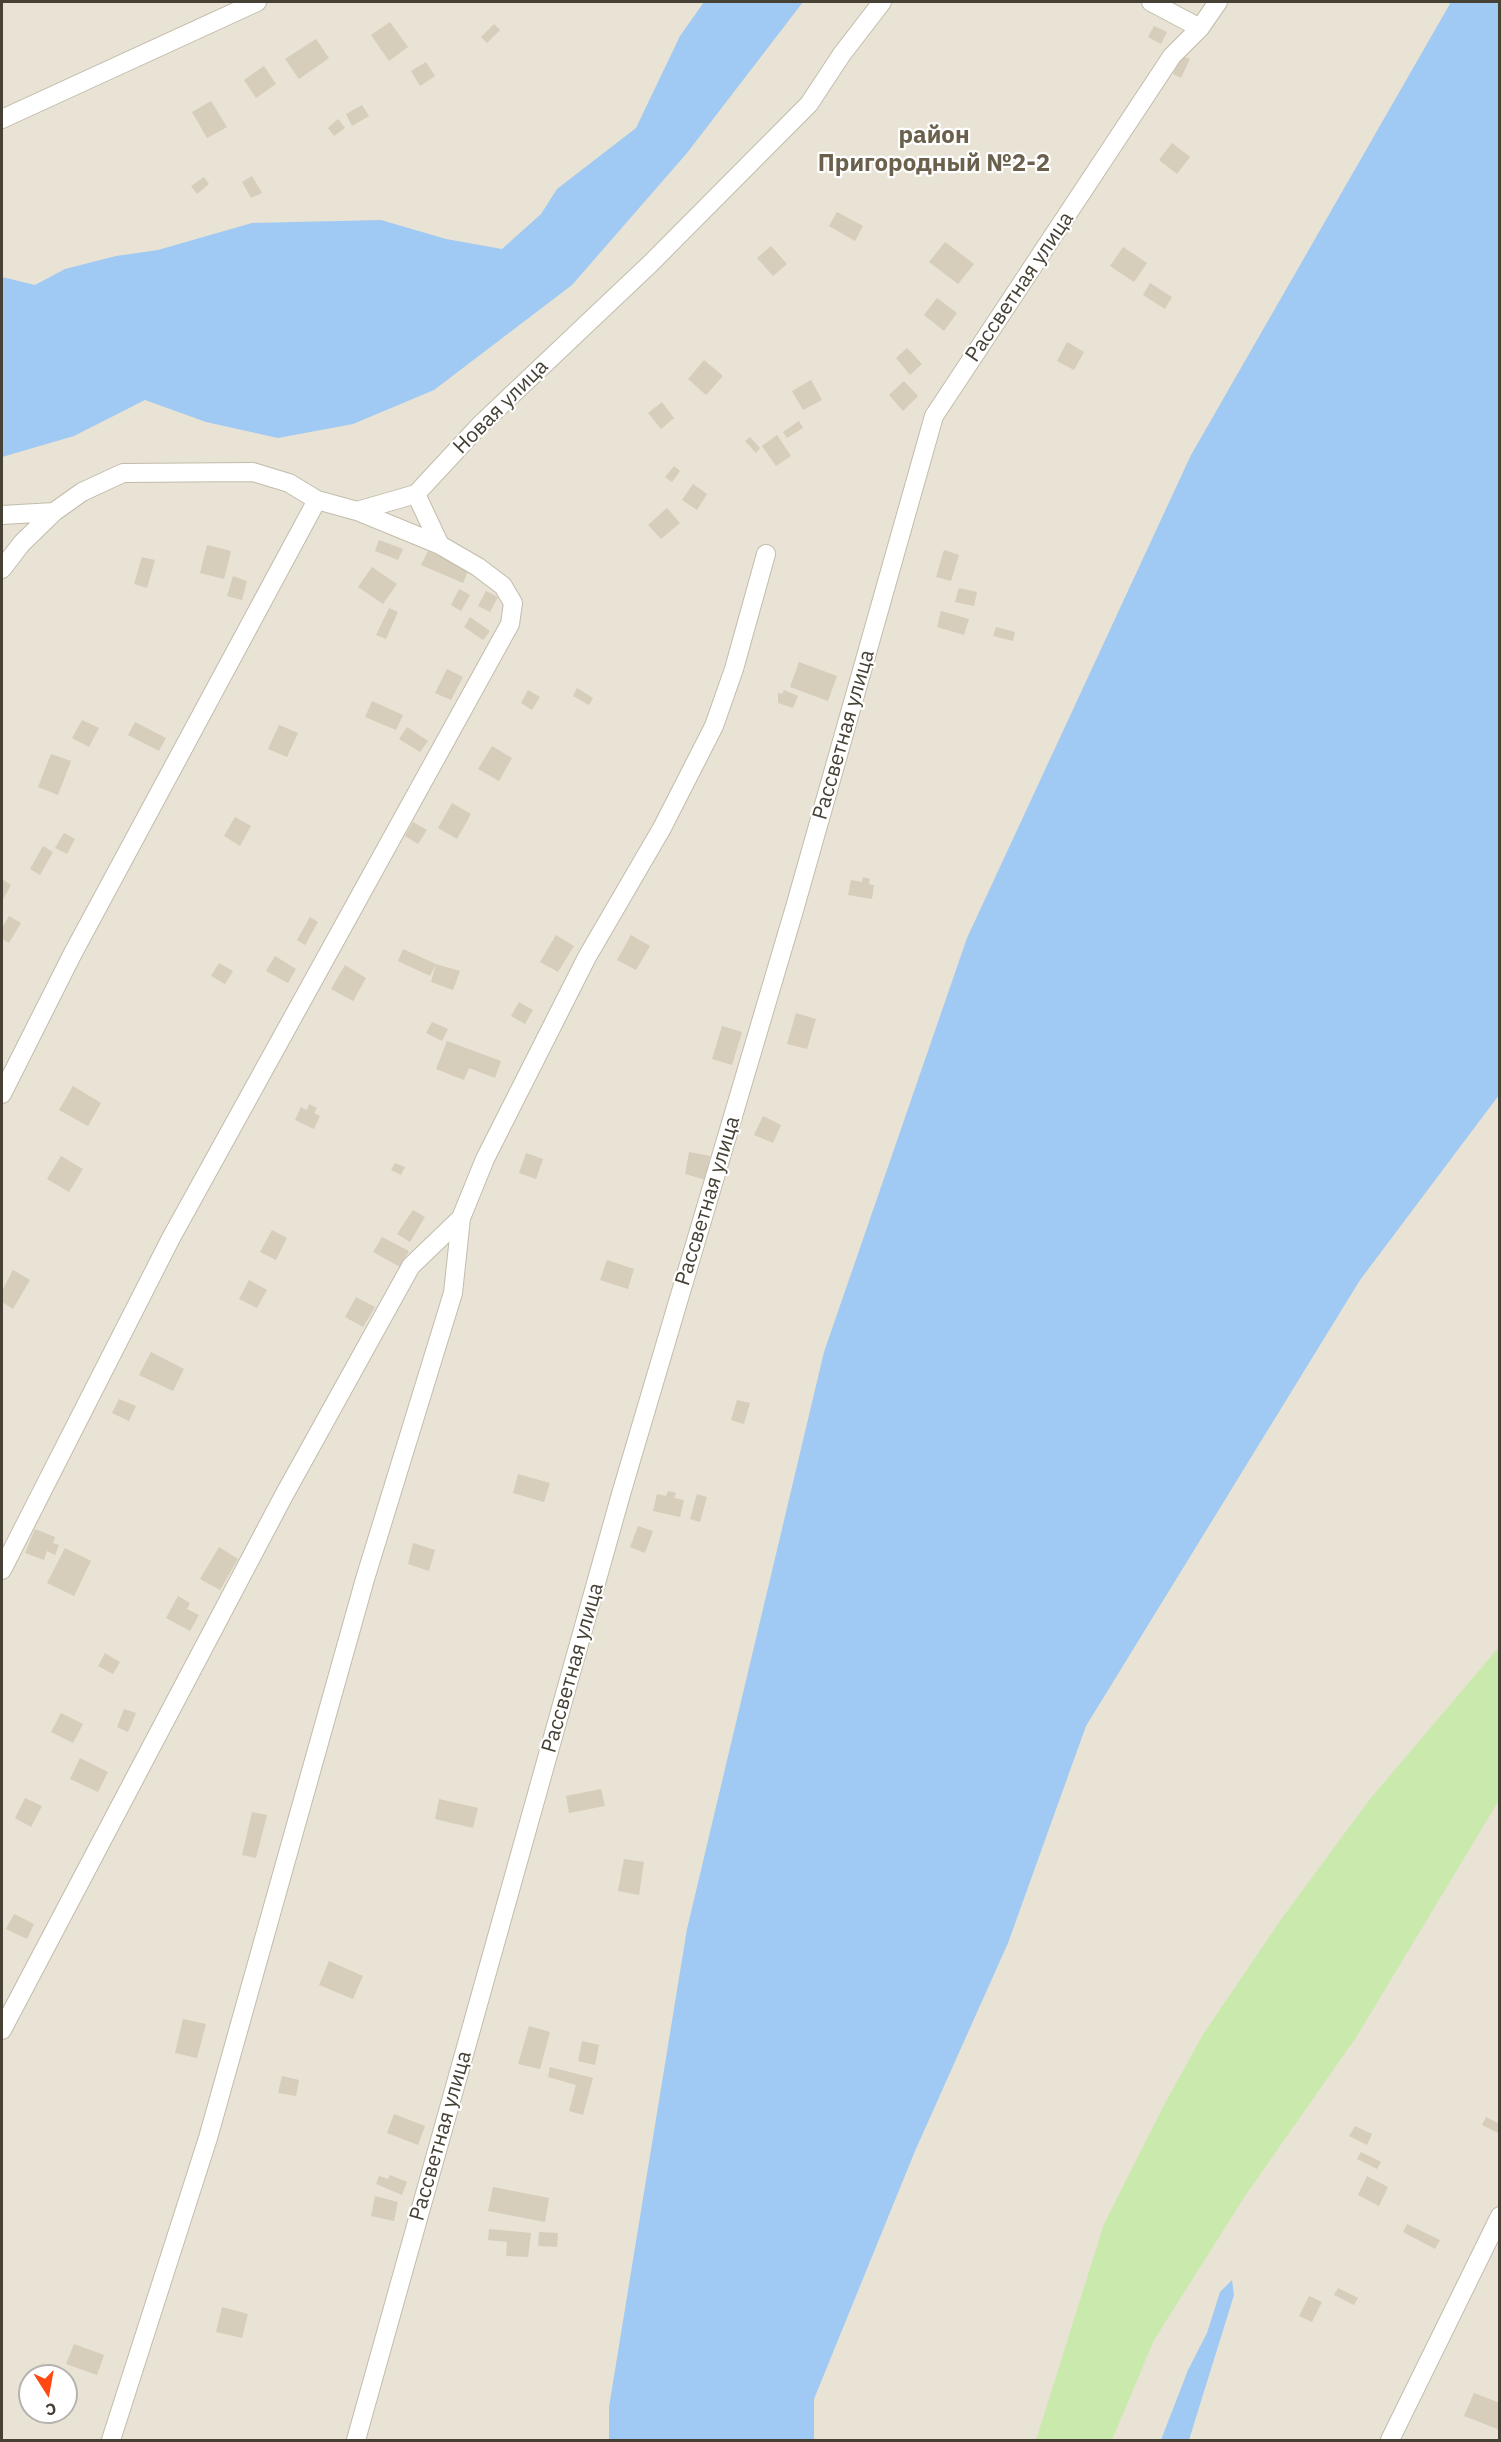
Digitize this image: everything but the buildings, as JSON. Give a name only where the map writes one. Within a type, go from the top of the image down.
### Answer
[{"type":"street","points":[[2,119],[257,2]]},
{"type":"street","name":"Новая улица","points":[[416,494],[480,424],[650,264],[809,104],[842,54],[882,2]]},
{"type":"street","points":[[1151,2],[1200,28],[1218,2]]},
{"type":"street","name":"Рассветная улица","points":[[356,2440],[618,1506],[795,908],[934,416],[1172,56],[1200,28]]},
{"type":"street","points":[[2,569],[22,543],[54,512],[82,492],[123,473],[253,472],[289,483],[318,500],[357,511],[440,545],[503,585],[513,603],[510,624],[171,1238],[2,1570]]},
{"type":"street","points":[[357,511],[416,494],[440,545]]},
{"type":"street","points":[[2,1094],[85,932],[318,500]]},
{"type":"street","points":[[2,515],[54,512]]},
{"type":"street","points":[[111,2440],[208,2138],[365,1579],[453,1293],[461,1218],[485,1159],[587,957],[662,828],[714,726],[734,669],[766,554]]},
{"type":"street","points":[[2,2030],[283,1497],[411,1266],[461,1218]]},
{"type":"street","points":[[1390,2440],[1500,2216]]},
{"type":"shaded area","points":[[2,2],[1499,2],[1499,2440],[2,2440]]},
{"type":"green space","points":[[1499,1647],[1499,1800],[1357,2036],[1245,2196],[1154,2340],[1112,2440],[1036,2440],[1104,2224],[1202,2036],[1282,1918],[1370,1799]]},
{"type":"water","points":[[704,2],[803,2],[687,153],[572,285],[434,390],[353,424],[278,438],[206,422],[145,400],[74,436],[2,457],[2,277],[35,285],[65,269],[116,256],[158,250],[252,223],[381,220],[446,239],[502,249],[541,214],[557,189],[636,128],[680,36]]},
{"type":"water","points":[[1451,2],[1500,2],[1499,1095],[1360,1280],[1086,1726],[1008,1943],[915,2151],[814,2399],[814,2440],[609,2440],[609,2407],[687,1929],[824,1352],[967,938],[1191,455]]},
{"type":"water","points":[[1232,2280],[1234,2295],[1189,2440],[1161,2440],[1188,2370],[1207,2333],[1220,2292]]},
{"type":"district","name":"район Пригородный №2-2","points":[[934,150]]}]
